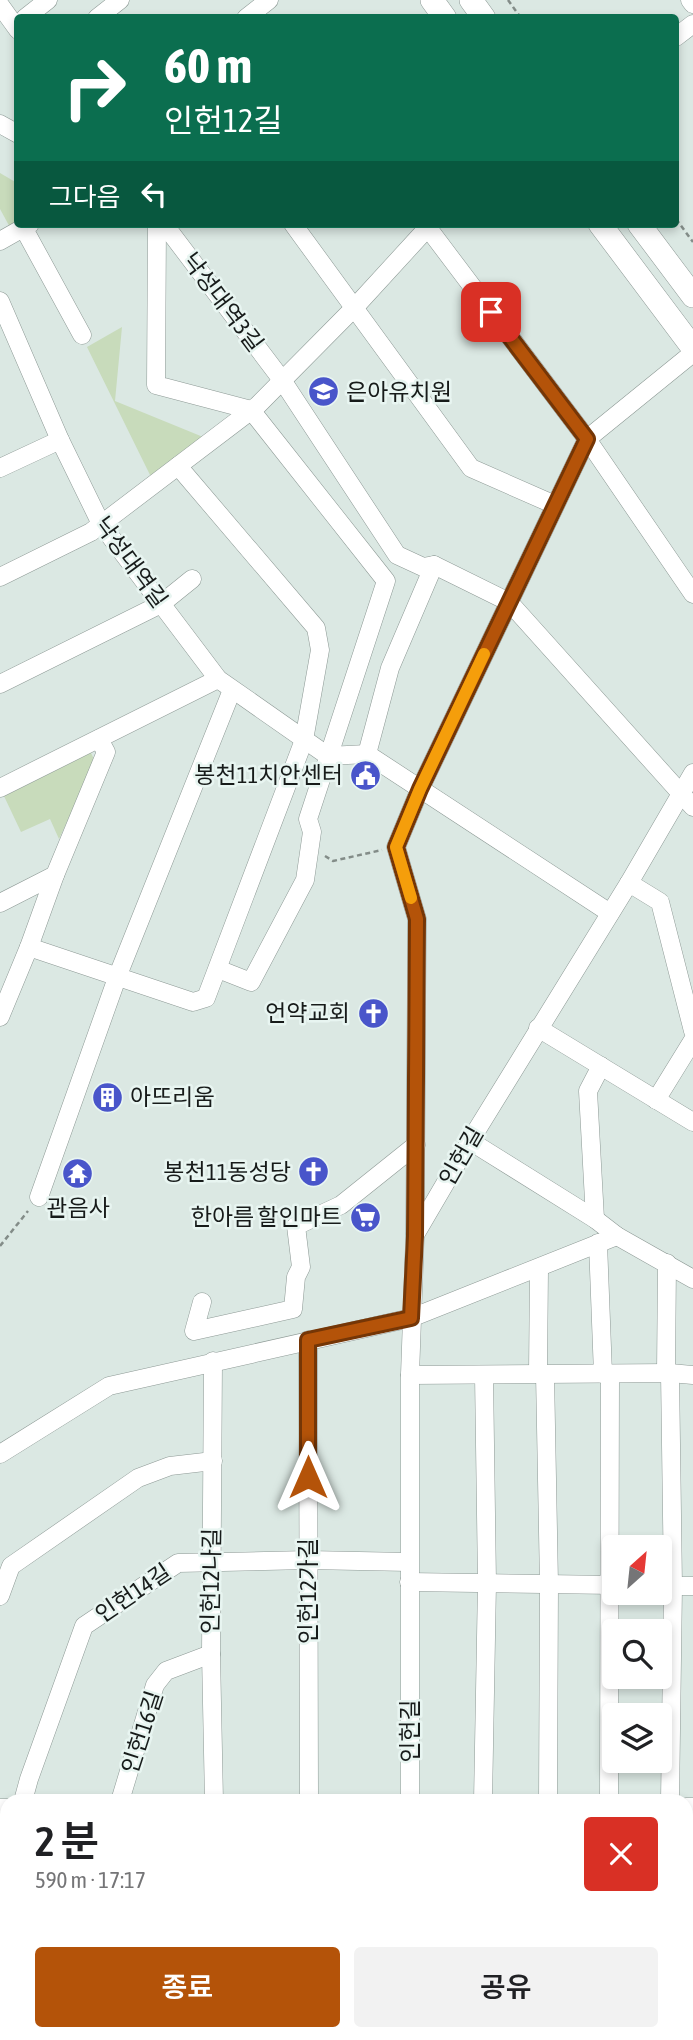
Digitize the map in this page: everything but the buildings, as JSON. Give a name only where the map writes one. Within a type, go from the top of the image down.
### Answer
[{"type":"main road","points":[[603,228],[693,350]]},
{"type":"main road","points":[[642,228],[693,296]]},
{"type":"street","points":[[31,14],[48,0]]},
{"type":"street","points":[[102,14],[120,0]]},
{"type":"street","points":[[0,5],[14,19]]},
{"type":"street","points":[[679,35],[693,24]]},
{"type":"street","points":[[0,241],[23,228]]},
{"type":"street","points":[[28,228],[82,335]]},
{"type":"street","points":[[157,228],[156,385],[251,410],[386,581],[308,819],[312,832],[306,880],[251,982],[218,969]]},
{"type":"street","name":"낙성대역3길","points":[[167,228],[282,380],[397,555],[423,567],[434,565],[509,602]]},
{"type":"street","points":[[296,228],[471,468],[555,505]]},
{"type":"street","points":[[0,577],[91,532],[251,410],[355,307],[425,228]]},
{"type":"street","points":[[430,228],[587,439],[693,594]]},
{"type":"street","points":[[665,260],[693,275]]},
{"type":"street","name":"낙성대역길","points":[[0,301],[60,440],[101,524],[225,684],[328,756]]},
{"type":"street","points":[[415,1236],[417,919],[396,847],[420,789],[587,439],[693,350]]},
{"type":"street","points":[[0,468],[60,440]]},
{"type":"street","points":[[29,947],[193,1002],[206,998],[304,740],[320,650],[316,628],[178,466]]},
{"type":"street","points":[[367,754],[390,668],[434,565]]},
{"type":"street","points":[[0,684],[161,604],[192,579]]},
{"type":"street","points":[[509,602],[693,807]]},
{"type":"street","points":[[0,789],[99,739],[225,684]]},
{"type":"street","points":[[39,1197],[225,684]]},
{"type":"street","points":[[0,1017],[106,752],[99,739]]},
{"type":"street","points":[[328,756],[367,754],[610,913]]},
{"type":"street","name":"인헌길","points":[[411,1794],[410,1375],[415,1236],[693,773]]},
{"type":"street","points":[[0,904],[55,875]]},
{"type":"street","points":[[629,883],[660,902],[693,1031]]},
{"type":"street","points":[[538,1028],[693,1122]]},
{"type":"street","points":[[656,1100],[693,1040]]},
{"type":"street","points":[[595,1219],[587,1091],[601,1066]]},
{"type":"street","points":[[470,1141],[595,1219],[617,1236],[693,1279]]},
{"type":"street","points":[[202,1302],[194,1331],[293,1309],[296,1277],[301,1267],[296,1226],[341,1205],[415,1145]]},
{"type":"street","points":[[0,1454],[109,1386],[411,1318],[617,1236]]},
{"type":"street","points":[[598,1243],[607,1374],[611,1535]]},
{"type":"street","points":[[666,1535],[667,1263]]},
{"type":"street","points":[[539,1268],[549,1584],[548,1794]]},
{"type":"street","name":"인헌12가길","points":[[308,1340],[309,1794]]},
{"type":"street","name":"인헌12나길","points":[[213,1361],[211,1654],[214,1794]]},
{"type":"street","points":[[410,1375],[693,1375]]},
{"type":"street","points":[[482,1794],[487,1583],[484,1375]]},
{"type":"street","points":[[0,1596],[11,1566],[138,1478],[170,1466],[213,1461]]},
{"type":"street","name":"인헌14길","points":[[25,1794],[84,1626],[178,1563],[308,1560],[410,1562]]},
{"type":"street","points":[[409,1582],[602,1585]]},
{"type":"street","points":[[672,1586],[693,1586]]},
{"type":"street","points":[[609,1794],[612,1605]]},
{"type":"street","points":[[666,1605],[670,1794]]},
{"type":"street","name":"인헌16길","points":[[122,1794],[155,1685],[166,1671],[211,1654]]},
{"type":"path","points":[[679,223],[693,242]]},
{"type":"path","points":[[308,848],[333,861],[396,847]]},
{"type":"path","points":[[0,1246],[39,1197]]},
{"type":"green space","points":[[0,173],[14,181],[15,228],[12,231],[0,209]]},
{"type":"green space","points":[[122,327],[115,401],[208,439],[152,479],[87,347]]},
{"type":"green space","points":[[90,751],[95,761],[59,839],[50,819],[21,832],[3,794]]},
{"type":"slow traffic","points":[[411,898],[396,847],[420,789],[484,654]]},
{"type":"place","name":"은아유치원","points":[[323,392]]},
{"type":"place","name":"봉천11치안센터","points":[[366,775]]},
{"type":"place","name":"언약교회","points":[[373,1013]]},
{"type":"place","name":"아뜨리움","points":[[107,1097]]},
{"type":"place","name":"봉천11동성당","points":[[314,1172]]},
{"type":"place","name":"관음사","points":[[78,1174]]},
{"type":"place","name":"한아름 할인마트","points":[[365,1217]]},
{"type":"route","points":[[308,1477],[308,1340],[411,1318],[415,1236],[417,919],[396,847],[420,789],[587,439],[491,312]]}]
